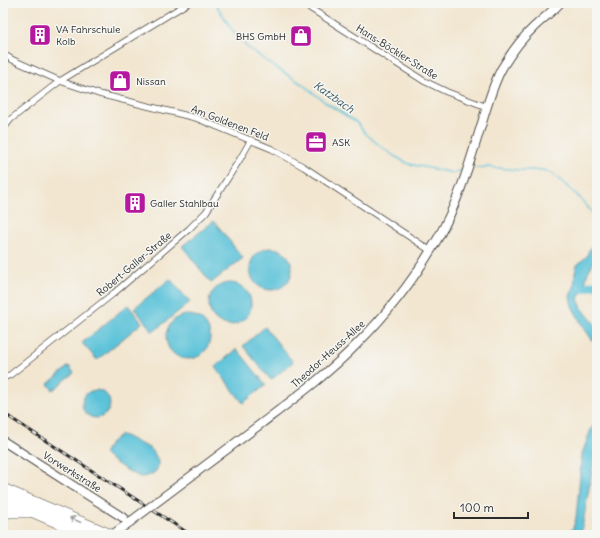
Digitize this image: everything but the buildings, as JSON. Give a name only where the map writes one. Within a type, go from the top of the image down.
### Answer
[{"type":"highway","points":[[3,489],[111,535]]},
{"type":"highway","points":[[3,499],[87,535]]},
{"type":"highway","points":[[3,514],[9,512],[33,512]]},
{"type":"main road","name":"Theodor-Heuss-Allee","points":[[111,535],[289,403],[352,349],[389,310],[408,285],[440,236],[464,181],[487,107],[501,69],[522,40],[557,4]]},
{"type":"main road","name":"Vorwerkstraße","points":[[3,441],[130,522]]},
{"type":"street","points":[[3,129],[11,119],[60,81],[188,3]]},
{"type":"street","name":"Hans-Böckler-Straße","points":[[302,3],[424,81],[447,92],[487,107]]},
{"type":"street","name":"Am Goldenen Feld","points":[[3,54],[60,81],[99,94],[196,118],[272,149],[304,167],[431,251]]},
{"type":"street","name":"Robert-Galler-Straße","points":[[3,378],[10,375],[114,293],[189,229],[206,212],[237,165],[251,140]]},
{"type":"water","points":[[214,221],[243,258],[211,283],[182,246]]},
{"type":"water","points":[[597,241],[597,256],[588,272],[583,292],[580,294],[578,299],[582,308],[597,327],[597,347],[582,325],[572,306],[570,296],[574,287],[577,265],[587,256],[589,250]]},
{"type":"water","points":[[267,248],[275,248],[283,251],[289,257],[292,269],[289,281],[283,287],[275,290],[267,290],[259,287],[253,281],[250,273],[250,265],[253,257],[259,251]]},
{"type":"water","points":[[170,279],[190,302],[153,332],[134,308]]},
{"type":"water","points":[[226,283],[234,283],[242,286],[248,292],[251,304],[248,316],[242,322],[234,325],[226,325],[218,322],[212,316],[209,308],[209,300],[212,292],[218,286]]},
{"type":"water","points":[[128,305],[142,323],[97,360],[82,343]]},
{"type":"water","points":[[188,315],[200,319],[206,325],[210,337],[206,349],[200,355],[188,359],[176,355],[170,349],[166,337],[170,325],[176,319]]},
{"type":"water","points":[[265,327],[293,362],[271,380],[243,346]]},
{"type":"water","points":[[237,349],[266,385],[243,403],[215,367]]},
{"type":"water","points":[[69,366],[74,373],[53,390],[48,384]]},
{"type":"water","points":[[96,390],[106,394],[110,404],[106,414],[96,418],[86,414],[82,404],[86,394]]},
{"type":"water","points":[[597,419],[597,451],[594,460],[581,534],[563,535],[573,528],[576,518],[582,454],[591,429]]},
{"type":"water","points":[[121,435],[152,450],[158,462],[155,472],[146,476],[138,476],[118,465],[104,454],[111,443]]},
{"type":"waterway","name":"Katzbach","points":[[215,3],[233,31],[247,47],[356,122],[365,133],[394,156],[409,164],[453,173],[462,170]]},
{"type":"waterway","name":"Katzbach","points":[[475,168],[487,167],[518,170],[543,170],[553,174],[579,197],[597,218]]},
{"type":"waterway","points":[[580,289],[593,285],[597,286]]},
{"type":"railway","points":[[3,413],[191,535]]},
{"type":"place","name":"VA Fahrschule Kolb","points":[[40,35]]},
{"type":"place","name":"BHS GmbH","points":[[301,36]]},
{"type":"place","name":"Nissan","points":[[120,81]]},
{"type":"place","name":"ASK","points":[[316,142]]},
{"type":"place","name":"Galler Stahlbau","points":[[135,203]]}]
